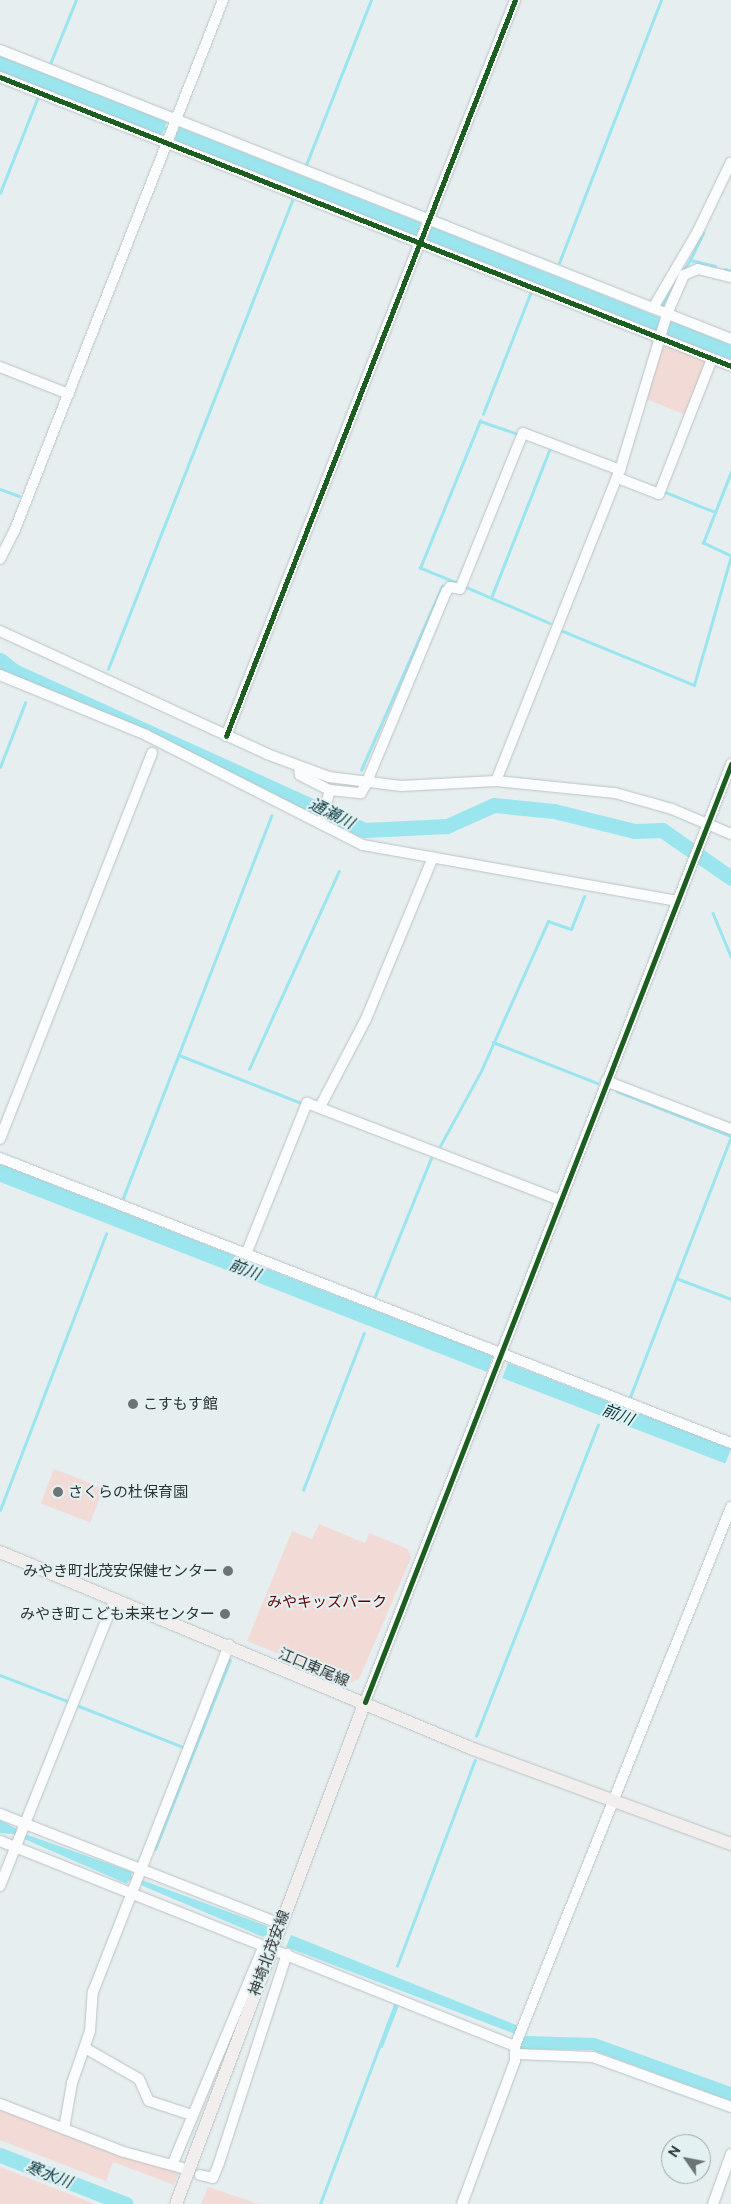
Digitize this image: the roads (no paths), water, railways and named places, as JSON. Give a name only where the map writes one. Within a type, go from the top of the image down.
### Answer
[{"type":"main road","name":"江口東尾線","points":[[0,1552],[365,1702],[615,1802],[731,1844]]},
{"type":"main road","name":"神埼北茂安線","points":[[176,2204],[267,1947],[280,1924],[365,1702]]},
{"type":"street","points":[[0,559],[68,394],[224,0]]},
{"type":"street","points":[[226,736],[515,0]]},
{"type":"street","points":[[0,50],[172,132],[664,327],[712,358],[731,366]]},
{"type":"street","points":[[0,77],[172,132],[424,232],[653,308],[664,327],[731,339]]},
{"type":"street","points":[[653,308],[698,231],[731,162]]},
{"type":"street","points":[[496,781],[619,474],[664,327],[684,274],[698,269],[731,277]]},
{"type":"street","points":[[299,768],[300,775],[329,791],[361,793],[446,592],[450,587],[460,589],[523,433],[619,474],[659,494],[712,358]]},
{"type":"street","points":[[0,367],[68,394]]},
{"type":"street","points":[[0,631],[299,768],[366,784],[496,781],[615,793],[707,823],[731,834]]},
{"type":"street","points":[[0,675],[146,735],[323,819],[363,845],[678,901]]},
{"type":"street","points":[[0,1139],[152,753]]},
{"type":"street","points":[[365,1702],[503,1353],[606,1081],[731,764]]},
{"type":"street","points":[[323,819],[329,791]]},
{"type":"street","points":[[321,1105],[366,1019],[433,857]]},
{"type":"street","points":[[606,1081],[731,1129]]},
{"type":"street","points":[[246,1254],[307,1102],[321,1105],[560,1200]]},
{"type":"street","points":[[0,1158],[731,1443]]},
{"type":"street","points":[[462,2204],[517,2043],[615,1802],[731,1507]]},
{"type":"street","points":[[0,1886],[115,1599]]},
{"type":"street","points":[[64,2129],[72,2083],[85,2048],[93,1992],[229,1645]]},
{"type":"street","points":[[0,1814],[20,1835],[136,1881],[280,1924]]},
{"type":"street","points":[[0,1841],[20,1835],[136,1881],[267,1947],[517,2043],[593,2057],[731,2108]]},
{"type":"street","points":[[172,2163],[267,1947]]},
{"type":"street","points":[[200,2175],[213,2178],[219,2163],[287,1954]]},
{"type":"street","points":[[85,2048],[139,2079],[148,2101],[192,2115]]},
{"type":"street","points":[[0,2104],[124,2152],[172,2163],[182,2168]]},
{"type":"street","points":[[713,2204],[731,2154]]},
{"type":"water","points":[[0,56],[167,122],[165,127],[177,132],[179,127],[421,223],[419,227],[430,231],[432,227],[661,318],[668,326],[670,321],[731,345],[731,361],[665,336],[658,328],[656,332],[426,241],[428,236],[418,232],[415,237],[174,141],[176,135],[164,130],[161,136],[0,73]]},
{"type":"water","name":"前川","points":[[0,1164],[235,1256],[234,1261],[250,1267],[252,1263],[493,1356],[487,1372],[246,1278],[248,1273],[232,1267],[229,1271],[0,1182]]},
{"type":"water","name":"前川","points":[[508,1363],[731,1449],[725,1464],[502,1378]]},
{"type":"water","points":[[0,1820],[28,1835],[132,1872],[131,1876],[267,1926],[267,1935],[263,1937],[129,1880],[127,1884],[13,1834],[0,1833]]},
{"type":"water","points":[[291,1935],[516,2025],[523,2040],[525,2036],[595,2038],[731,2087],[731,2101],[592,2050],[521,2049],[515,2034],[286,1947]]},
{"type":"waterway","points":[[50,64],[76,0]]},
{"type":"waterway","points":[[306,165],[371,0]]},
{"type":"waterway","points":[[559,263],[661,0]]},
{"type":"waterway","points":[[0,193],[37,99]]},
{"type":"waterway","points":[[108,669],[292,201]]},
{"type":"waterway","points":[[690,260],[703,233]]},
{"type":"waterway","points":[[662,305],[690,260],[715,266]]},
{"type":"waterway","points":[[725,269],[731,271]]},
{"type":"waterway","points":[[483,414],[530,294]]},
{"type":"waterway","points":[[457,583],[420,568],[480,421],[518,434]]},
{"type":"waterway","points":[[491,598],[551,446]]},
{"type":"waterway","points":[[560,630],[694,685],[731,556],[703,543],[731,472]]},
{"type":"waterway","points":[[0,489],[19,496]]},
{"type":"waterway","points":[[665,492],[715,512]]},
{"type":"waterway","points":[[361,770],[442,586]]},
{"type":"waterway","points":[[466,587],[550,623]]},
{"type":"waterway","name":"通瀬川","points":[[0,660],[14,671],[365,830],[447,826],[494,805],[554,811],[634,831],[662,830],[731,878]]},
{"type":"waterway","points":[[0,767],[25,703]]},
{"type":"waterway","points":[[123,1198],[271,816]]},
{"type":"waterway","points":[[249,1069],[339,871]]},
{"type":"waterway","points":[[440,1146],[481,1071],[548,921],[571,929],[584,897]]},
{"type":"waterway","points":[[713,913],[731,956]]},
{"type":"waterway","points":[[493,1042],[597,1083]]},
{"type":"waterway","points":[[179,1055],[299,1102]]},
{"type":"waterway","points":[[617,1091],[731,1136]]},
{"type":"waterway","points":[[630,1397],[731,1136]]},
{"type":"waterway","points":[[375,1296],[431,1158]]},
{"type":"waterway","points":[[0,1510],[106,1234]]},
{"type":"waterway","points":[[676,1278],[731,1299]]},
{"type":"waterway","points":[[303,1490],[364,1333]]},
{"type":"waterway","points":[[476,1736],[598,1425]]},
{"type":"waterway","points":[[155,1849],[230,1660]]},
{"type":"waterway","points":[[0,1675],[67,1701]]},
{"type":"waterway","points":[[79,1706],[183,1747]]},
{"type":"waterway","points":[[397,1966],[475,1760]]},
{"type":"waterway","points":[[320,2204],[395,2004]]},
{"type":"waterway","points":[[381,2046],[397,2005]]},
{"type":"waterway","name":"寒水川","points":[[0,2155],[126,2204]]},
{"type":"place","name":"こすもす館","points":[[133,1404]]},
{"type":"place","name":"さくらの杜保育園","points":[[58,1492]]},
{"type":"place","name":"みやき町北茂安保健センター","points":[[228,1571]]},
{"type":"place","name":"みやき町こども未来センター","points":[[225,1614]]},
{"type":"park label","name":"みやキッズパーク","points":[[327,1602]]}]
